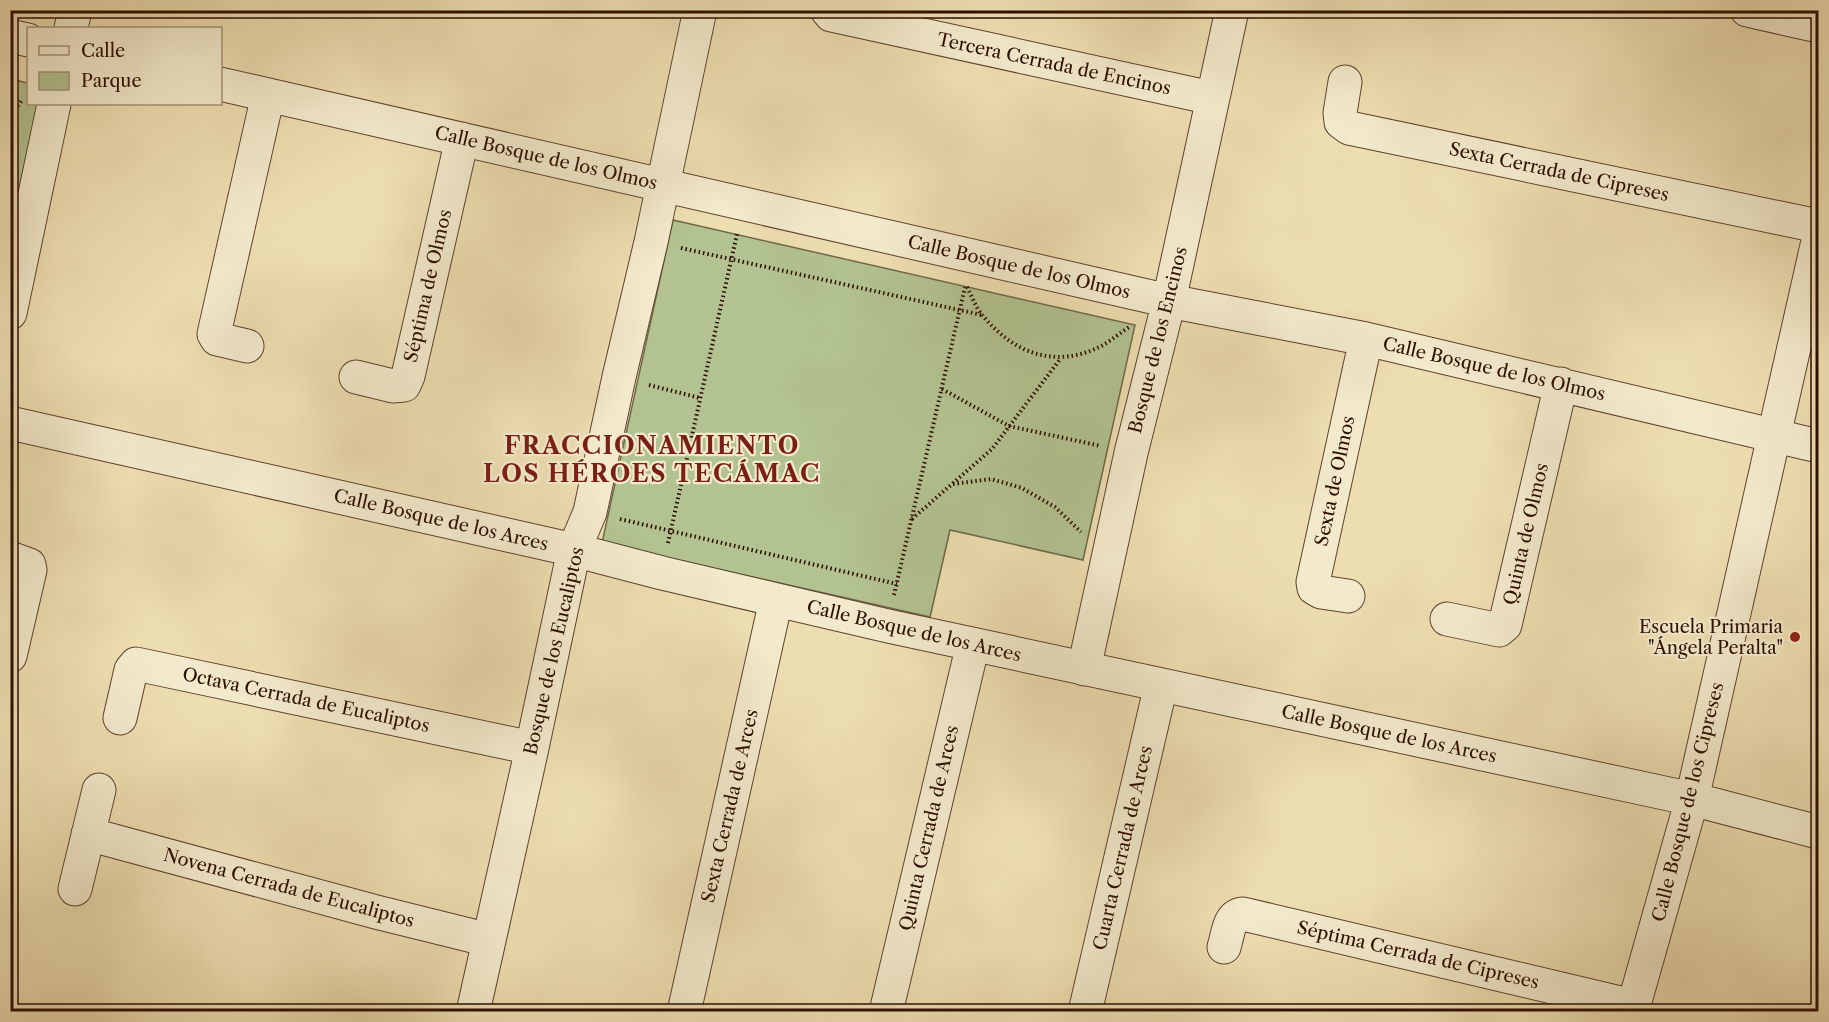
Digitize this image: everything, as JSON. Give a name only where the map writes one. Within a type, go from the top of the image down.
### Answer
[{"type":"street","points":[[71,27],[75,10]]},
{"type":"street","name":"Bosque de los Eucaliptos","points":[[473,1011],[574,550],[590,512],[700,10]]},
{"type":"street","name":"Tercera Cerrada de Encinos","points":[[826,10],[831,15],[1212,98]]},
{"type":"street","name":"Bosque de los Encinos","points":[[1084,669],[1131,453],[1169,301],[1232,10]]},
{"type":"street","points":[[1747,10],[1818,26]]},
{"type":"street","points":[[10,36],[27,40]]},
{"type":"street","name":"Sexta Cerrada de Cipreses","points":[[1345,82],[1340,113],[1341,122],[1349,128],[1818,226]]},
{"type":"street","name":"Calle Bosque de los Olmos","points":[[222,84],[1169,301],[1366,339],[1818,446]]},
{"type":"street","points":[[247,346],[217,339],[214,334],[268,95]]},
{"type":"street","points":[[10,313],[54,105]]},
{"type":"street","name":"Séptima de Olmos","points":[[356,377],[393,386],[404,385],[408,376],[462,139]]},
{"type":"street","name":"Calle Bosque de los Cipreses","points":[[1632,1009],[1692,799],[1818,241]]},
{"type":"street","name":"Sexta de Olmos","points":[[1348,596],[1321,592],[1314,588],[1313,582],[1366,339]]},
{"type":"street","name":"Quinta de Olmos","points":[[1447,619],[1491,630],[1499,630],[1505,625],[1561,384]]},
{"type":"street","name":"Calle Bosque de los Arces","points":[[10,423],[574,550],[888,626],[1692,799],[1818,832]]},
{"type":"street","points":[[10,558],[29,565],[30,570],[10,656]]},
{"type":"street","name":"Sexta Cerrada de Arces","points":[[684,1011],[776,600]]},
{"type":"street","name":"Quinta Cerrada de Arces","points":[[886,1011],[973,644]]},
{"type":"street","name":"Octava Cerrada de Eucaliptos","points":[[120,718],[131,670],[136,664],[532,748]]},
{"type":"street","name":"Cuarta Cerrada de Arces","points":[[1085,1011],[1161,685]]},
{"type":"street","points":[[75,889],[99,790]]},
{"type":"street","name":"Novena Cerrada de Eucaliptos","points":[[88,834],[376,912],[489,940]]},
{"type":"street","name":"Séptima Cerrada de Cipreses","points":[[1224,947],[1232,918],[1243,914],[1632,1009]]},
{"type":"path","points":[[662,573],[744,204]]},
{"type":"path","points":[[651,242],[982,315]]},
{"type":"path","points":[[888,626],[965,285],[982,315],[1005,339],[1030,352],[1061,358],[1095,349],[1169,301]]},
{"type":"path","points":[[912,520],[992,449],[1061,358]]},
{"type":"path","points":[[619,377],[700,398]]},
{"type":"path","points":[[942,389],[1009,426],[1131,453]]},
{"type":"path","points":[[952,484],[992,479],[1022,488],[1055,507],[1108,559]]},
{"type":"path","points":[[590,512],[897,584]]},
{"type":"green space","points":[[11,79],[27,83],[27,105],[38,105],[11,226]]},
{"type":"green space","points":[[673,220],[1135,325],[1083,560],[950,530],[930,617],[602,543]]},
{"type":"place","name":"Escuela Primaria \"Ángela Peralta\"","points":[[1795,637]]},
{"type":"district","name":"FRACCIONAMIENTO LOS HÉROES TECÁMAC","points":[[652,459]]}]
